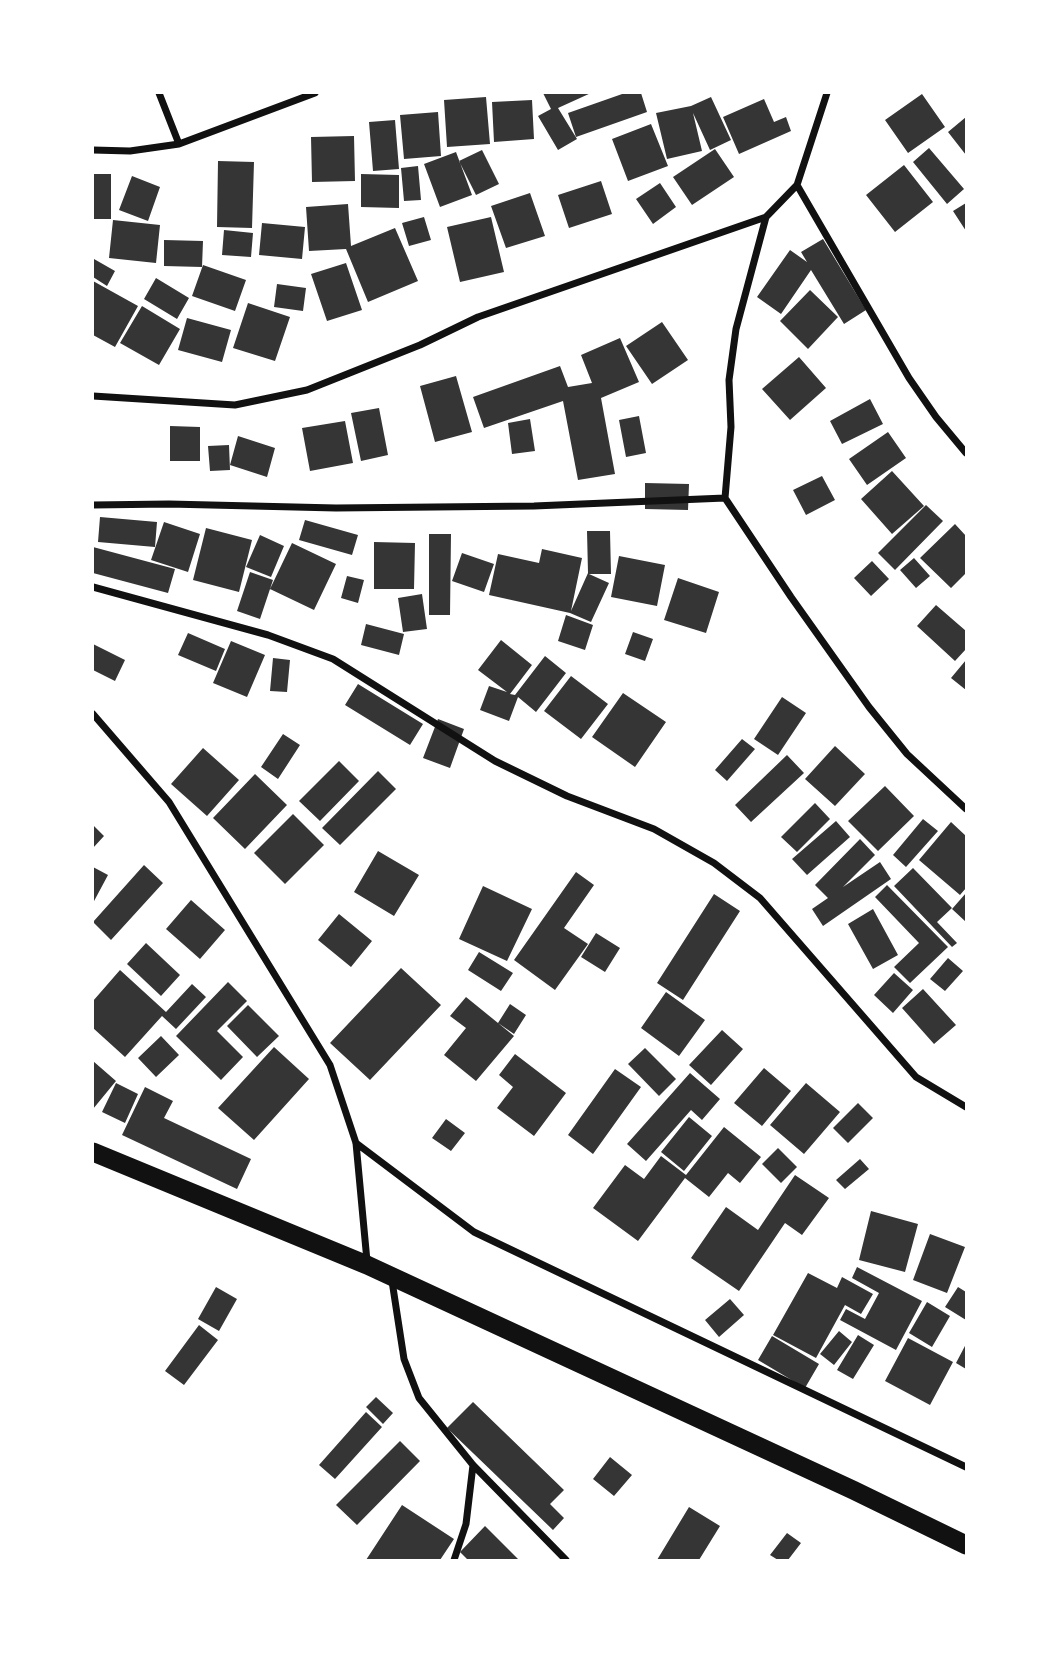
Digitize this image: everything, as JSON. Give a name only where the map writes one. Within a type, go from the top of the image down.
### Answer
[{"type":"highway","points":[[93,1152],[367,1265],[966,1545]]},
{"type":"street","points":[[159,93],[179,144]]},
{"type":"street","points":[[93,150],[130,151],[179,144],[315,93]]},
{"type":"street","points":[[93,396],[235,405],[307,390],[420,345],[478,317],[766,217],[797,185],[827,93]]},
{"type":"street","points":[[797,185],[909,377],[936,417],[966,453]]},
{"type":"street","points":[[766,217],[734,341],[729,380],[731,427],[725,498],[869,707],[907,754],[966,809]]},
{"type":"street","points":[[93,505],[336,508],[534,506],[725,498]]},
{"type":"street","points":[[93,587],[268,635],[333,659],[495,761],[567,796],[654,829],[714,863],[760,898],[916,1077],[966,1107]]},
{"type":"street","points":[[93,714],[169,802],[330,1065],[356,1143],[367,1265]]},
{"type":"street","points":[[356,1143],[474,1232],[966,1467]]},
{"type":"street","points":[[392,1277],[404,1359],[419,1398],[473,1465],[566,1560]]},
{"type":"street","points":[[454,1560],[466,1524],[473,1465]]},
{"type":"building","points":[[543,93],[591,93],[558,108],[577,139],[558,150],[538,116],[551,109]]},
{"type":"building","points":[[625,93],[641,93],[647,112],[576,137],[568,113]]},
{"type":"building","points":[[922,94],[945,127],[908,153],[885,120]]},
{"type":"building","points":[[486,97],[490,144],[447,147],[444,100]]},
{"type":"building","points":[[711,97],[731,140],[710,150],[693,113],[702,151],[667,159],[656,113],[691,106]]},
{"type":"building","points":[[764,99],[774,122],[786,117],[791,131],[739,154],[723,117]]},
{"type":"building","points":[[532,100],[534,139],[494,142],[492,102]]},
{"type":"building","points":[[438,112],[441,156],[404,159],[400,115]]},
{"type":"building","points":[[966,117],[966,155],[948,132]]},
{"type":"building","points":[[395,120],[399,169],[373,171],[369,122]]},
{"type":"building","points":[[651,124],[668,166],[628,181],[612,139]]},
{"type":"building","points":[[354,136],[355,181],[312,182],[311,137]]},
{"type":"building","points":[[929,148],[964,189],[947,204],[913,162]]},
{"type":"building","points":[[715,149],[734,177],[692,205],[673,177]]},
{"type":"building","points":[[482,150],[499,184],[476,195],[459,161]]},
{"type":"building","points":[[456,152],[472,195],[440,207],[424,164]]},
{"type":"building","points":[[218,161],[254,162],[252,228],[217,227]]},
{"type":"building","points":[[904,165],[933,202],[895,232],[866,195]]},
{"type":"building","points":[[418,166],[421,200],[404,201],[401,168]]},
{"type":"building","points":[[93,174],[111,174],[111,219],[93,219]]},
{"type":"building","points":[[361,174],[399,175],[399,208],[361,207]]},
{"type":"building","points":[[132,176],[160,187],[148,221],[119,210]]},
{"type":"building","points":[[601,181],[612,214],[569,228],[558,195]]},
{"type":"building","points":[[660,183],[676,207],[653,224],[636,199]]},
{"type":"building","points":[[530,193],[545,236],[506,248],[491,206]]},
{"type":"building","points":[[966,203],[966,231],[953,211]]},
{"type":"building","points":[[348,204],[351,246],[395,228],[418,281],[368,302],[346,249],[309,251],[306,207]]},
{"type":"building","points":[[424,217],[431,240],[409,246],[402,223]]},
{"type":"building","points":[[491,217],[504,272],[460,282],[447,227]]},
{"type":"building","points":[[113,220],[160,225],[156,263],[109,258]]},
{"type":"building","points":[[262,223],[305,227],[302,259],[259,255]]},
{"type":"building","points":[[224,230],[253,233],[251,257],[222,255]]},
{"type":"building","points":[[823,239],[866,310],[844,324],[811,270],[781,314],[757,297],[790,250],[807,262],[801,252]]},
{"type":"building","points":[[164,240],[203,241],[202,267],[164,266]]},
{"type":"building","points":[[94,259],[115,271],[107,286],[93,277]]},
{"type":"building","points":[[346,263],[362,310],[327,321],[311,274]]},
{"type":"building","points":[[203,265],[246,280],[235,311],[192,296]]},
{"type":"building","points":[[156,278],[189,298],[177,319],[144,299]]},
{"type":"building","points":[[93,281],[138,306],[115,347],[93,335]]},
{"type":"building","points":[[277,284],[306,288],[303,311],[274,307]]},
{"type":"building","points":[[810,290],[838,317],[808,349],[780,321]]},
{"type":"building","points":[[248,303],[290,317],[275,361],[233,348]]},
{"type":"building","points":[[142,306],[180,329],[159,365],[120,343]]},
{"type":"building","points":[[187,318],[231,330],[222,362],[178,350]]},
{"type":"building","points":[[662,322],[688,360],[652,384],[626,346]]},
{"type":"building","points":[[620,338],[639,382],[601,398],[615,474],[578,480],[563,401],[484,428],[473,397],[560,366],[568,387],[592,383],[581,355]]},
{"type":"building","points":[[799,357],[826,388],[790,420],[762,389]]},
{"type":"building","points":[[456,376],[472,432],[435,442],[420,386]]},
{"type":"building","points":[[870,399],[883,424],[842,444],[830,421]]},
{"type":"building","points":[[379,408],[388,455],[361,461],[351,413]]},
{"type":"building","points":[[639,416],[646,453],[626,457],[619,420]]},
{"type":"building","points":[[530,419],[535,451],[512,454],[508,423]]},
{"type":"building","points":[[345,421],[353,463],[310,471],[302,428]]},
{"type":"building","points":[[170,426],[200,427],[200,461],[170,461]]},
{"type":"building","points":[[888,432],[906,458],[867,485],[849,459]]},
{"type":"building","points":[[238,436],[275,448],[267,477],[230,465]]},
{"type":"building","points":[[229,445],[230,470],[210,471],[208,446]]},
{"type":"building","points":[[892,471],[924,506],[892,534],[861,499]]},
{"type":"building","points":[[822,476],[835,500],[806,515],[793,490]]},
{"type":"building","points":[[645,483],[689,484],[688,510],[645,509]]},
{"type":"building","points":[[926,505],[943,521],[895,570],[878,553]]},
{"type":"building","points":[[100,517],[157,522],[155,547],[98,542]]},
{"type":"building","points":[[305,520],[358,535],[352,555],[299,540]]},
{"type":"building","points":[[164,522],[200,534],[188,572],[151,560]]},
{"type":"building","points":[[955,524],[966,536],[966,573],[951,588],[920,558]]},
{"type":"building","points":[[206,528],[252,540],[239,592],[193,580]]},
{"type":"building","points":[[587,531],[610,531],[611,574],[589,574],[609,583],[591,622],[570,613],[489,595],[498,554],[539,563],[542,549],[582,558],[571,611],[588,573]]},
{"type":"building","points":[[429,534],[451,534],[450,615],[429,615]]},
{"type":"building","points":[[260,535],[284,546],[271,577],[246,567]]},
{"type":"building","points":[[374,542],[415,543],[414,589],[374,589]]},
{"type":"building","points":[[292,543],[336,564],[314,610],[270,589]]},
{"type":"building","points":[[93,547],[175,569],[168,593],[93,573]]},
{"type":"building","points":[[462,553],[494,564],[484,592],[452,581]]},
{"type":"building","points":[[619,556],[665,565],[657,606],[611,597]]},
{"type":"building","points":[[914,558],[930,576],[916,588],[900,570]]},
{"type":"building","points":[[872,561],[889,579],[871,596],[854,578]]},
{"type":"building","points":[[250,572],[273,580],[260,619],[237,611]]},
{"type":"building","points":[[347,576],[364,580],[358,603],[341,598]]},
{"type":"building","points":[[678,578],[719,592],[706,633],[664,620]]},
{"type":"building","points":[[422,594],[427,629],[403,632],[398,598]]},
{"type":"building","points":[[936,605],[966,631],[966,649],[955,661],[917,626]]},
{"type":"building","points":[[566,615],[593,625],[585,650],[558,641]]},
{"type":"building","points":[[366,624],[404,634],[399,655],[361,645]]},
{"type":"building","points":[[633,632],[653,639],[645,661],[625,654]]},
{"type":"building","points":[[188,633],[225,649],[216,671],[178,655]]},
{"type":"building","points":[[501,640],[532,665],[510,694],[515,695],[545,656],[566,673],[536,712],[518,697],[509,721],[480,710],[489,686],[507,692],[478,670]]},
{"type":"building","points":[[231,641],[265,655],[247,697],[213,683]]},
{"type":"building","points":[[93,644],[125,660],[115,681],[93,670]]},
{"type":"building","points":[[273,658],[290,660],[287,692],[270,691]]},
{"type":"building","points":[[966,660],[966,690],[951,678]]},
{"type":"building","points":[[571,676],[608,704],[581,739],[544,711]]},
{"type":"building","points":[[358,684],[423,724],[410,745],[345,705]]},
{"type":"building","points":[[623,693],[666,722],[635,767],[592,737]]},
{"type":"building","points":[[782,697],[806,713],[778,755],[754,739]]},
{"type":"building","points":[[438,719],[464,729],[450,768],[423,758]]},
{"type":"building","points":[[283,734],[300,745],[278,779],[261,767]]},
{"type":"building","points":[[742,739],[755,749],[727,781],[715,770]]},
{"type":"building","points":[[835,746],[865,774],[835,806],[805,779]]},
{"type":"building","points":[[203,748],[239,780],[207,816],[171,784]]},
{"type":"building","points":[[787,755],[804,773],[751,822],[735,805]]},
{"type":"building","points":[[339,761],[359,781],[320,821],[299,801]]},
{"type":"building","points":[[378,771],[396,789],[340,845],[322,828]]},
{"type":"building","points":[[255,774],[287,805],[245,849],[213,818]]},
{"type":"building","points":[[885,786],[914,816],[878,851],[848,821]]},
{"type":"building","points":[[815,803],[830,819],[797,852],[781,837]]},
{"type":"building","points":[[293,814],[324,845],[285,884],[254,853]]},
{"type":"building","points":[[923,819],[938,831],[906,867],[893,855]]},
{"type":"building","points":[[836,821],[850,837],[807,875],[792,859]]},
{"type":"building","points":[[951,822],[966,836],[966,888],[960,895],[919,860]]},
{"type":"building","points":[[93,825],[104,836],[93,848]]},
{"type":"building","points":[[860,839],[875,855],[843,887],[880,862],[891,879],[823,926],[812,909],[828,898],[815,885]]},
{"type":"building","points":[[378,851],[419,875],[394,916],[354,892]]},
{"type":"building","points":[[144,865],[163,883],[111,940],[93,922]]},
{"type":"building","points":[[93,867],[108,875],[93,903]]},
{"type":"building","points":[[913,868],[952,908],[937,922],[957,943],[952,947],[894,886]]},
{"type":"building","points":[[576,872],[594,885],[564,928],[588,944],[555,990],[514,960]]},
{"type":"building","points":[[887,885],[948,947],[910,983],[894,967],[919,943],[875,897]]},
{"type":"building","points":[[483,886],[532,909],[507,961],[459,939]]},
{"type":"building","points":[[966,893],[966,922],[952,909]]},
{"type":"building","points":[[714,894],[740,911],[683,1000],[657,983]]},
{"type":"building","points":[[191,900],[225,930],[200,959],[166,929]]},
{"type":"building","points":[[873,909],[898,955],[873,969],[848,924]]},
{"type":"building","points":[[339,914],[372,941],[351,967],[318,940]]},
{"type":"building","points":[[596,933],[620,948],[605,972],[581,957]]},
{"type":"building","points":[[146,943],[180,975],[161,996],[127,964]]},
{"type":"building","points":[[479,952],[513,973],[501,991],[468,970]]},
{"type":"building","points":[[948,958],[963,971],[945,991],[930,979]]},
{"type":"building","points":[[401,968],[441,1005],[370,1080],[330,1043]]},
{"type":"building","points":[[120,970],[166,1012],[192,984],[206,997],[176,1029],[162,1016],[125,1057],[93,1028],[93,1001]]},
{"type":"building","points":[[894,973],[913,990],[893,1013],[874,995]]},
{"type":"building","points":[[228,982],[247,1001],[217,1031],[243,1057],[221,1080],[176,1036]]},
{"type":"building","points":[[923,989],[956,1025],[934,1044],[902,1008]]},
{"type":"building","points":[[666,992],[705,1020],[679,1056],[641,1028]]},
{"type":"building","points":[[466,997],[514,1036],[476,1081],[444,1055],[466,1028],[450,1016]]},
{"type":"building","points":[[510,1004],[526,1015],[514,1034],[498,1023]]},
{"type":"building","points":[[248,1005],[279,1036],[257,1057],[227,1026]]},
{"type":"building","points":[[722,1030],[743,1049],[711,1085],[689,1065]]},
{"type":"building","points":[[161,1036],[179,1055],[156,1077],[138,1058]]},
{"type":"building","points":[[274,1047],[309,1079],[254,1140],[218,1108]]},
{"type":"building","points":[[645,1048],[676,1079],[659,1096],[628,1064]]},
{"type":"building","points":[[515,1054],[566,1093],[534,1136],[497,1108],[513,1087],[499,1075]]},
{"type":"building","points":[[93,1061],[116,1081],[93,1109]]},
{"type":"building","points":[[764,1068],[791,1091],[762,1126],[734,1103]]},
{"type":"building","points":[[615,1069],[641,1087],[593,1154],[568,1135]]},
{"type":"building","points":[[690,1073],[720,1099],[702,1120],[691,1110],[646,1161],[627,1144]]},
{"type":"building","points":[[116,1083],[138,1094],[125,1123],[102,1112]]},
{"type":"building","points":[[806,1083],[840,1112],[804,1154],[770,1125]]},
{"type":"building","points":[[145,1087],[173,1101],[164,1118],[251,1159],[237,1189],[122,1135]]},
{"type":"building","points":[[858,1103],[873,1118],[848,1143],[833,1128]]},
{"type":"building","points":[[689,1117],[712,1136],[684,1171],[661,1152]]},
{"type":"building","points":[[446,1119],[465,1133],[451,1151],[432,1138]]},
{"type":"building","points":[[724,1127],[761,1157],[740,1183],[728,1173],[709,1197],[685,1178],[638,1241],[593,1208],[625,1165],[644,1179],[661,1156],[686,1175]]},
{"type":"building","points":[[778,1148],[797,1167],[781,1183],[762,1164]]},
{"type":"building","points":[[860,1159],[869,1169],[845,1189],[836,1180]]},
{"type":"building","points":[[795,1175],[829,1198],[802,1235],[785,1223],[739,1291],[691,1258],[726,1207],[758,1230]]},
{"type":"building","points":[[871,1211],[918,1224],[905,1272],[859,1260]]},
{"type":"building","points":[[930,1234],[965,1247],[947,1293],[913,1280]]},
{"type":"building","points":[[857,1267],[922,1301],[896,1350],[840,1320],[846,1309],[865,1319],[879,1293],[852,1278]]},
{"type":"building","points":[[808,1273],[837,1288],[842,1277],[873,1294],[861,1314],[845,1305],[816,1358],[773,1335]]},
{"type":"building","points":[[216,1287],[237,1299],[219,1331],[198,1319]]},
{"type":"building","points":[[958,1287],[966,1292],[966,1320],[945,1307]]},
{"type":"building","points":[[730,1299],[744,1315],[719,1337],[705,1320]]},
{"type":"building","points":[[927,1302],[950,1316],[932,1347],[909,1333]]},
{"type":"building","points":[[199,1325],[218,1340],[184,1385],[165,1371]]},
{"type":"building","points":[[839,1331],[852,1342],[834,1365],[820,1354]]},
{"type":"building","points":[[858,1335],[874,1345],[853,1379],[837,1370]]},
{"type":"building","points":[[772,1336],[819,1364],[805,1388],[758,1360]]},
{"type":"building","points":[[908,1338],[953,1362],[930,1405],[885,1381]]},
{"type":"building","points":[[966,1344],[966,1369],[956,1363]]},
{"type":"building","points":[[376,1397],[393,1413],[383,1424],[366,1407]]},
{"type":"building","points":[[473,1402],[564,1490],[550,1504],[564,1518],[553,1530],[447,1428]]},
{"type":"building","points":[[366,1412],[382,1427],[335,1479],[319,1465]]},
{"type":"building","points":[[400,1441],[420,1461],[357,1525],[336,1505]]},
{"type":"building","points":[[610,1457],[632,1475],[614,1496],[593,1479]]},
{"type":"building","points":[[402,1505],[454,1539],[440,1560],[366,1560]]},
{"type":"building","points":[[689,1507],[720,1526],[699,1560],[657,1560]]},
{"type":"building","points":[[485,1526],[519,1560],[468,1560],[460,1552]]},
{"type":"building","points":[[787,1533],[801,1543],[788,1560],[778,1560],[770,1555]]}]
